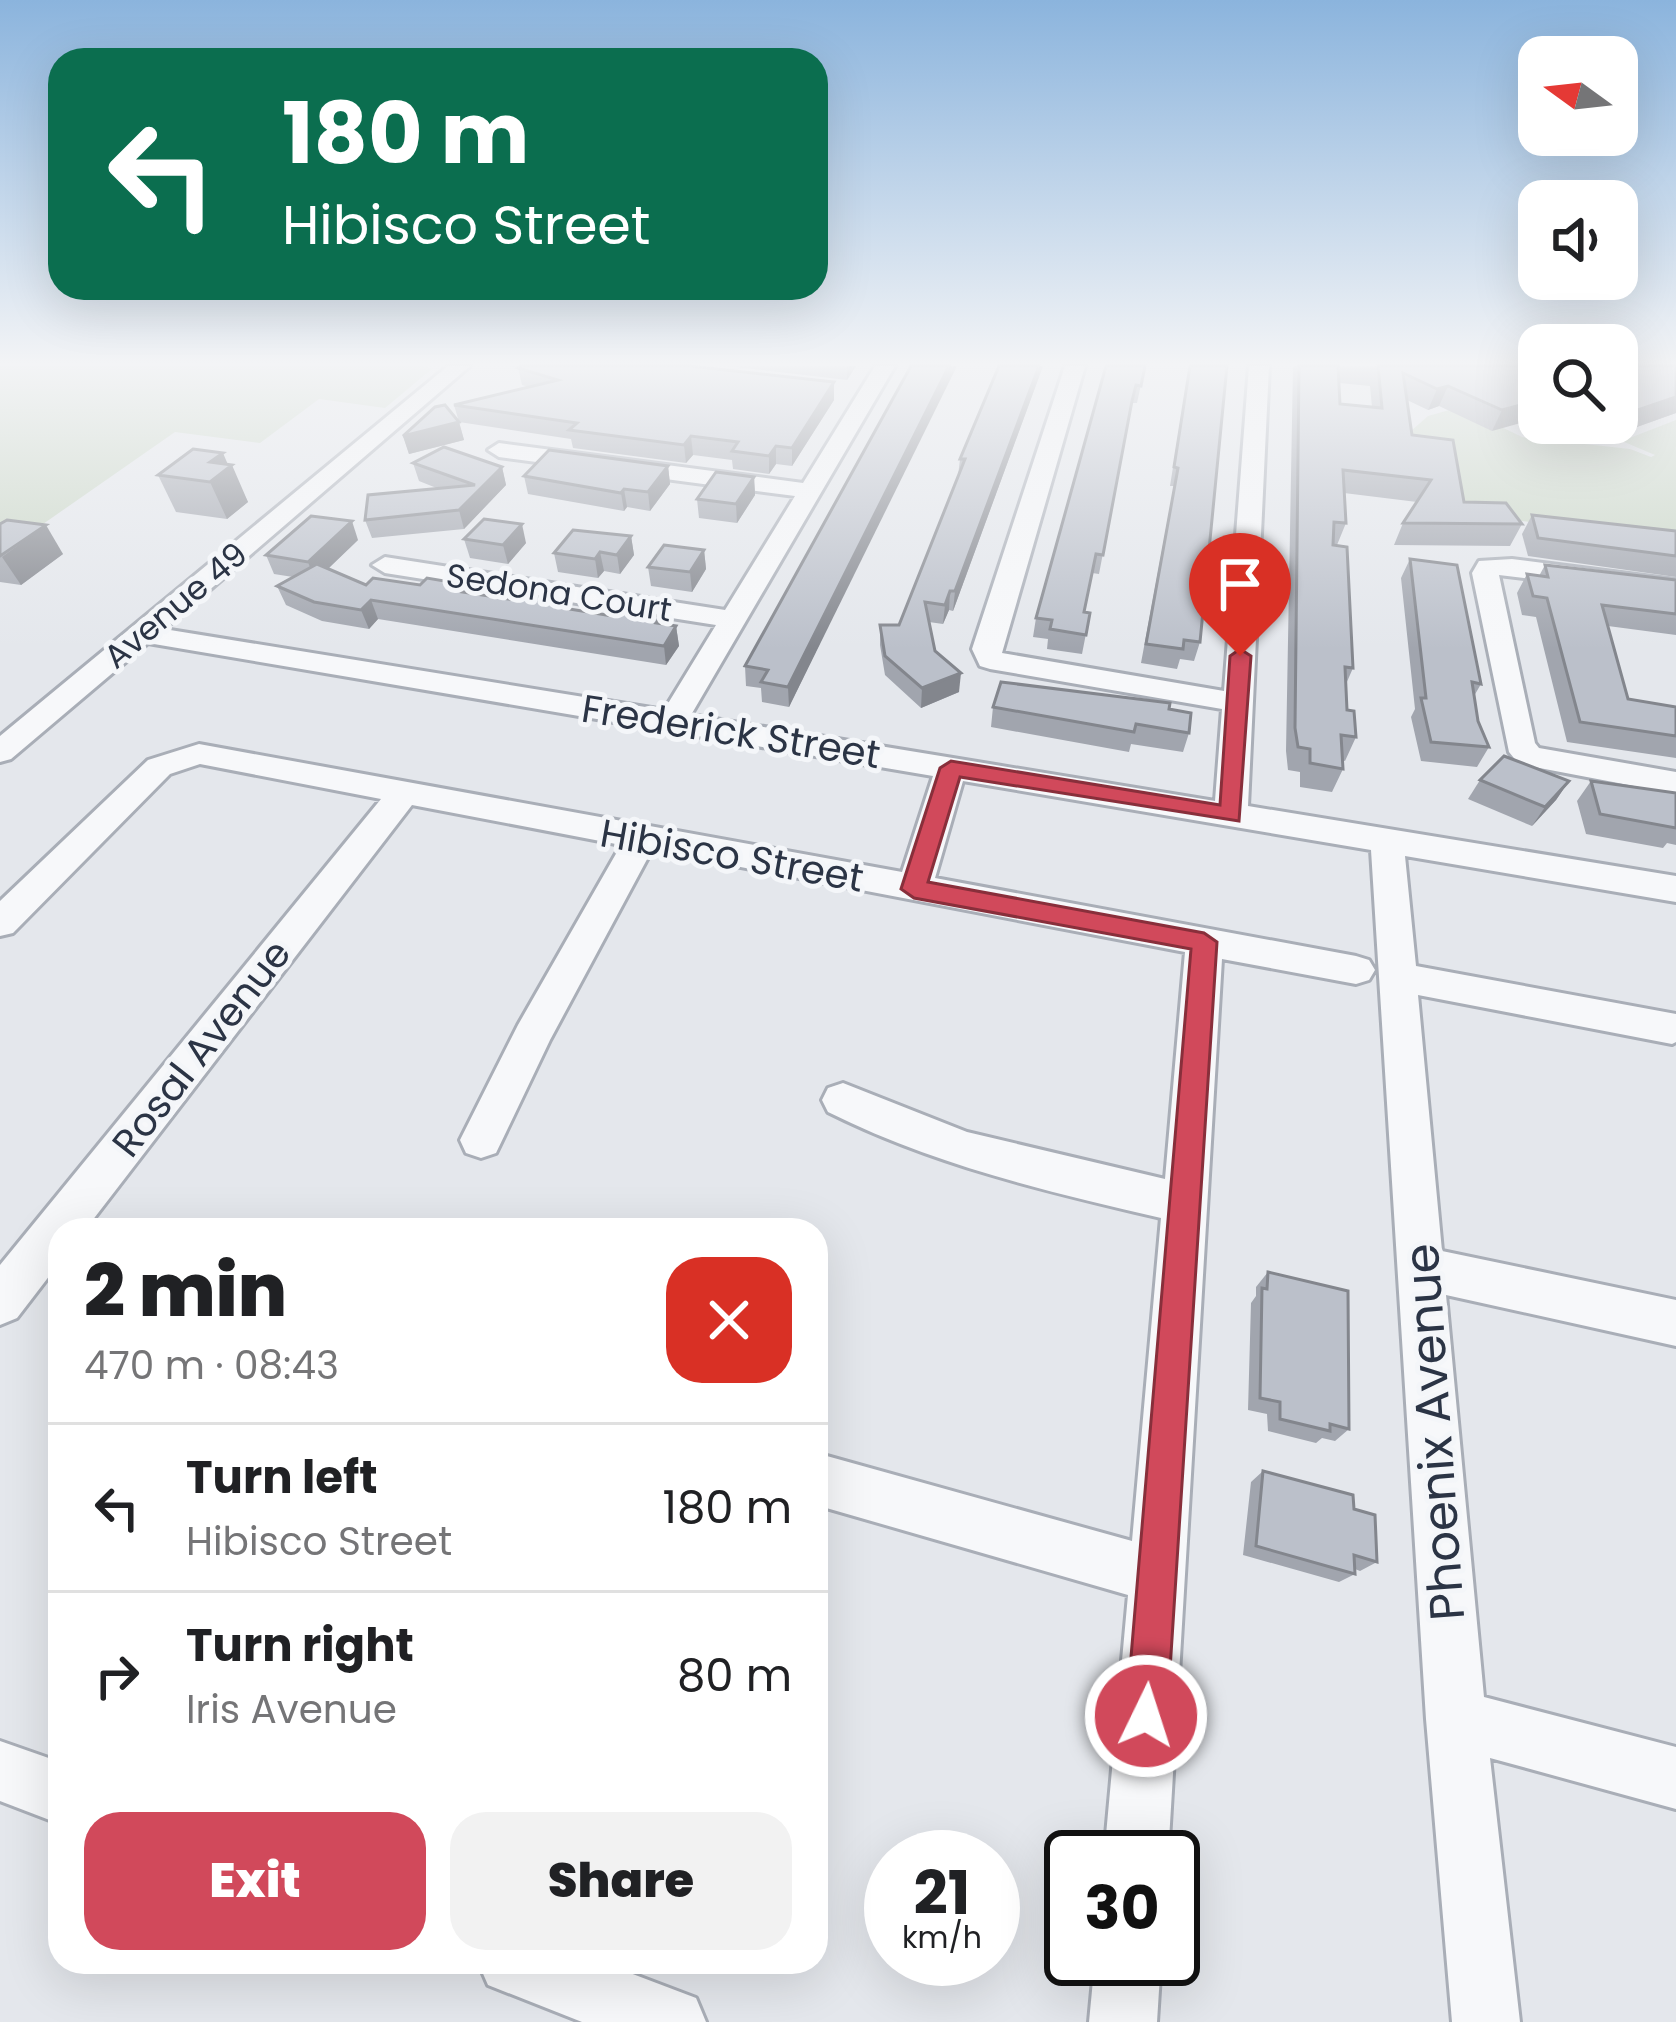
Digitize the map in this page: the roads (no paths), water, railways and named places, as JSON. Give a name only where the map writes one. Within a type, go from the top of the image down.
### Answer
[{"type":"street","name":"Avenue 49","points":[[0,752],[347,460]]},
{"type":"street","points":[[578,460],[810,491]]},
{"type":"street","points":[[672,722],[825,460]]},
{"type":"street","points":[[1046,460],[986,649],[990,661],[1238,702]]},
{"type":"street","points":[[1231,815],[1252,460]]},
{"type":"street","name":"Sedona Court","points":[[386,565],[732,619]]},
{"type":"street","points":[[1676,589],[1488,567],[1520,746],[1529,757],[1676,782]]},
{"type":"street","name":"Frederick Street","points":[[140,634],[1676,889]]},
{"type":"street","name":"Hibisco Street","points":[[0,923],[145,780],[180,757],[216,755],[403,794],[1672,1028]]},
{"type":"street","points":[[914,889],[951,768]]},
{"type":"street","name":"Rosal Avenue","points":[[67,1218],[403,794]]},
{"type":"street","points":[[481,1140],[532,1036],[642,838]]},
{"type":"street","name":"Phoenix Avenue","points":[[1387,841],[1377,974],[1422,1268],[1456,1719],[1486,2022]]},
{"type":"street","points":[[1138,1830],[1204,942]]},
{"type":"street","points":[[843,1100],[923,1138],[970,1154],[1185,1203]]},
{"type":"street","name":"Rosal Avenue","points":[[0,1302],[48,1241]]},
{"type":"street","points":[[1422,1268],[1676,1322]]},
{"type":"street","points":[[828,1482],[1157,1576]]},
{"type":"street","points":[[1456,1719],[1676,1778]]},
{"type":"street","points":[[0,1771],[48,1789]]},
{"type":"street","points":[[543,1974],[671,2022]]},
{"type":"street","points":[[1123,2022],[1126,1986]]}]
